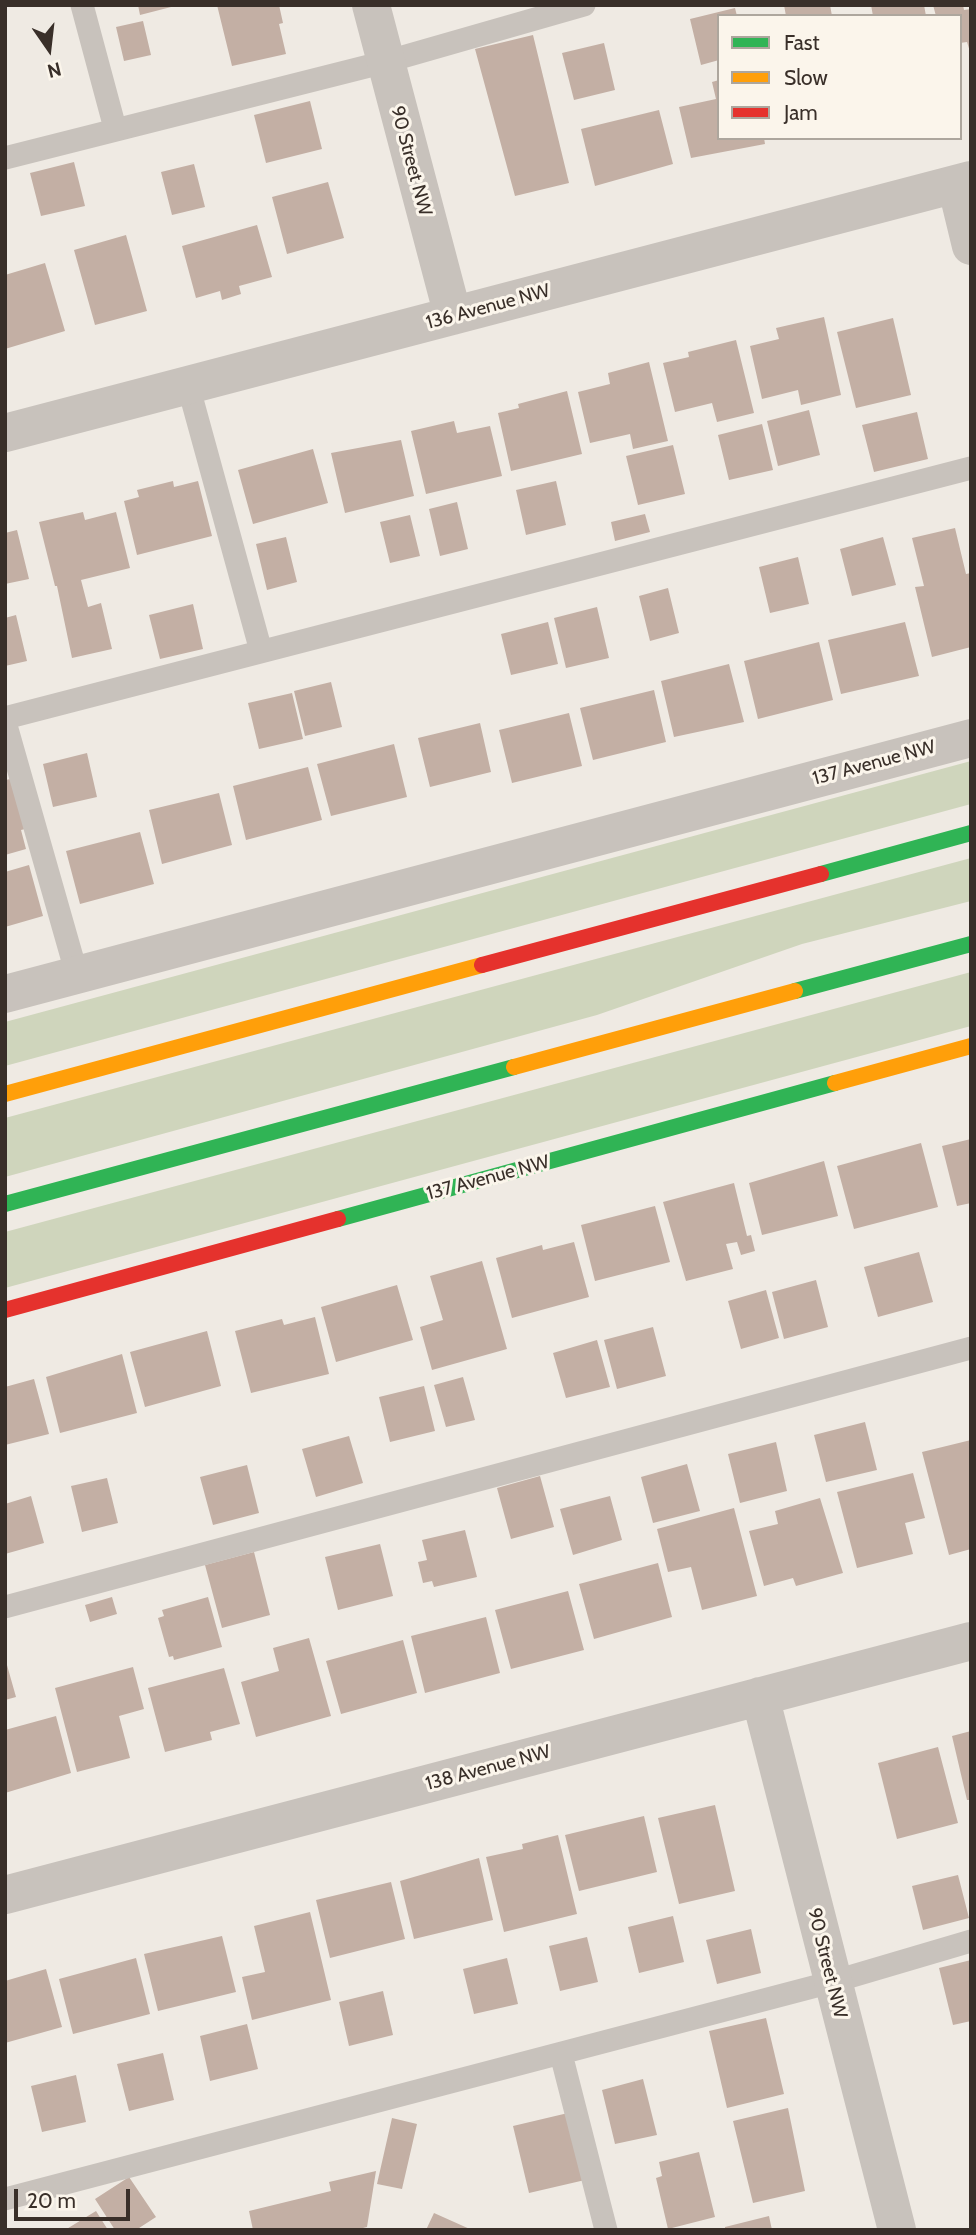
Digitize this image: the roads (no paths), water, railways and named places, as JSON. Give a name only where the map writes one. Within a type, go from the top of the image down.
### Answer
[{"type":"main road","points":[[5,1094],[971,833]]},
{"type":"main road","points":[[5,1204],[971,944]]},
{"type":"main road","name":"137 Avenue NW","points":[[5,1310],[971,1046]]},
{"type":"street","name":"90 Street NW","points":[[371,5],[453,316]]},
{"type":"street","name":"136 Avenue NW","points":[[5,433],[963,182]]},
{"type":"street","points":[[963,182],[971,246]]},
{"type":"street","name":"137 Avenue NW","points":[[5,994],[971,738]]},
{"type":"street","name":"138 Avenue NW","points":[[5,1895],[971,1641]]},
{"type":"street","name":"90 Street NW","points":[[760,1696],[897,2230]]},
{"type":"lane","points":[[82,5],[115,128]]},
{"type":"lane","points":[[5,158],[115,128],[385,62],[584,5]]},
{"type":"lane","points":[[188,385],[261,651]]},
{"type":"lane","points":[[77,975],[5,720],[261,651],[971,468]]},
{"type":"lane","points":[[5,1607],[971,1348]]},
{"type":"lane","points":[[5,2199],[832,1982],[971,1941]]},
{"type":"lane","points":[[561,2054],[606,2230]]}]
